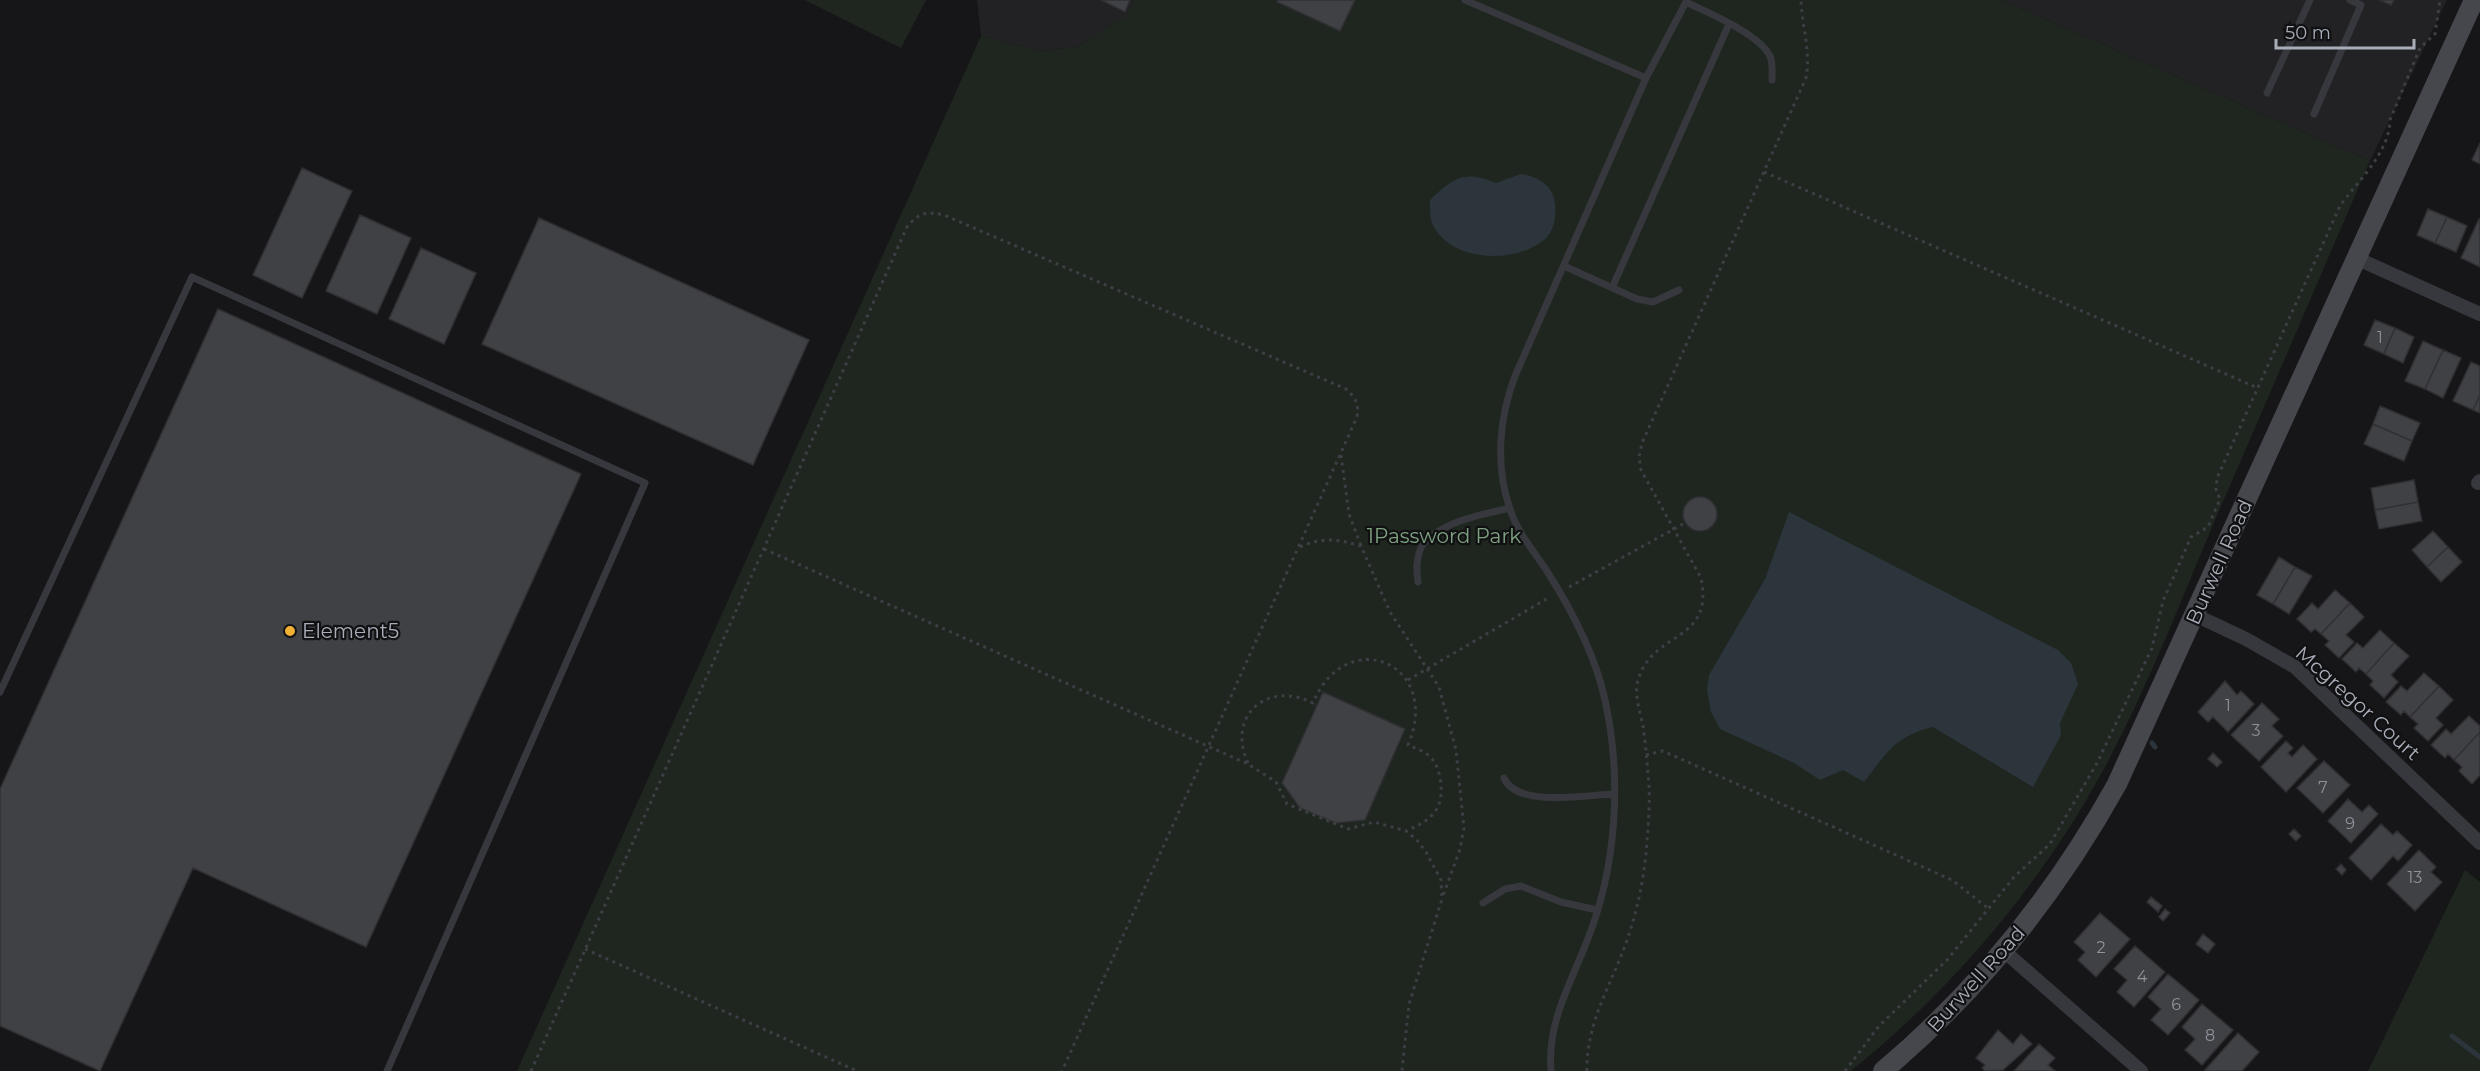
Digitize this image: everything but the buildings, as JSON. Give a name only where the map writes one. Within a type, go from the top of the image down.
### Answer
[{"type":"main road","name":"Burwell Road","points":[[1883,1071],[1960,1002],[2004,951],[2041,904],[2092,829],[2117,784],[2474,0]]},
{"type":"street","points":[[2356,258],[2480,314]]},
{"type":"street","name":"Mcgregor Court","points":[[2195,615],[2246,639],[2295,667],[2480,843]]},
{"type":"street","points":[[2004,951],[2141,1071]]},
{"type":"lane","points":[[1465,0],[1646,78]]},
{"type":"lane","points":[[2267,93],[2310,0]]},
{"type":"lane","points":[[2314,114],[2361,5],[2350,0]]},
{"type":"lane","points":[[1551,1071],[1551,1042],[1560,1003],[1588,940],[1610,853],[1614,759],[1605,699],[1594,662],[1559,592],[1510,508],[1501,452],[1505,400],[1646,78],[1687,1],[1729,24],[1765,49],[1771,57],[1772,80]]},
{"type":"lane","points":[[1612,288],[1729,24]]},
{"type":"lane","points":[[1564,266],[1637,299],[1653,302],[1679,290]]},
{"type":"lane","points":[[0,692],[192,277],[645,483],[387,1071]]},
{"type":"lane","points":[[1418,582],[1417,562],[1424,542],[1440,531],[1462,522],[1510,508]]},
{"type":"lane","points":[[1504,778],[1516,791],[1531,797],[1614,794]]},
{"type":"lane","points":[[1484,903],[1505,889],[1521,886],[1562,902],[1597,910]]},
{"type":"path","points":[[1587,1071],[1590,1039],[1598,1006],[1625,945],[1642,882],[1649,819],[1646,755],[1637,702],[1637,680],[1644,663],[1695,624],[1702,610],[1704,594],[1701,578],[1641,470],[1639,457],[1647,432],[1806,78],[1809,61],[1808,42],[1801,0]]},
{"type":"path","points":[[1845,1071],[1879,1026],[1947,960],[2028,862],[2044,853],[2097,763],[2152,648],[2159,612],[2191,537],[2208,526],[2220,500],[2216,490],[2217,478],[2340,206],[2361,178],[2371,169],[2390,130],[2390,120],[2420,48],[2435,34],[2440,0]]},
{"type":"path","points":[[1764,172],[2258,388]]},
{"type":"path","points":[[531,1071],[907,227],[915,217],[923,213],[944,215],[1346,389],[1357,403],[1358,408],[1357,417],[1341,453],[1062,1071]]},
{"type":"path","points":[[1341,453],[1349,514],[1361,546],[1390,612],[1439,687],[1450,725],[1463,798],[1464,828],[1460,849],[1409,1004],[1402,1071]]},
{"type":"path","points":[[1407,680],[1559,592],[1683,524]]},
{"type":"path","points":[[1298,548],[1312,541],[1334,539],[1361,546]]},
{"type":"path","points":[[764,549],[1248,764],[1276,782],[1287,804],[1348,829],[1374,822],[1406,831],[1416,839],[1434,864],[1441,880],[1442,899]]},
{"type":"path","points":[[1248,764],[1243,752],[1241,736],[1246,717],[1255,705],[1269,697],[1283,695],[1302,697],[1313,703],[1323,684],[1341,666],[1374,659],[1388,664],[1407,680],[1417,710],[1416,727],[1408,745],[1429,756],[1438,768],[1442,797],[1437,810],[1426,822],[1406,831]]},
{"type":"path","points":[[1646,755],[1663,751],[1930,870],[1952,880],[1989,909]]},
{"type":"path","points":[[585,949],[857,1071]]},
{"type":"shaded area","points":[[977,0],[1134,0],[1126,17],[1077,47],[1040,51],[981,36]]},
{"type":"shaded area","points":[[2002,0],[2447,0],[2370,161]]},
{"type":"shaded area","points":[[1521,174],[1540,180],[1552,193],[1555,207],[1554,222],[1545,239],[1517,253],[1501,256],[1467,252],[1452,246],[1440,236],[1432,223],[1430,200],[1446,186],[1460,178],[1476,177],[1496,183]]},
{"type":"shaded area","points":[[1789,512],[2058,650],[2071,663],[2078,684],[2060,723],[2061,735],[2033,787],[1933,727],[1909,735],[1893,747],[1864,782],[1843,770],[1820,780],[1794,763],[1720,729],[1711,712],[1707,690],[1709,675],[1765,579]]},
{"type":"green space","points":[[805,0],[926,0],[901,48]]},
{"type":"green space","name":"1Password Park","points":[[1134,0],[2002,0],[2370,161],[2157,658],[2124,730],[2087,799],[2037,874],[1981,945],[1919,1011],[1851,1071],[517,1071],[981,36],[1040,51],[1077,47],[1125,17]]},
{"type":"green space","points":[[2465,870],[2480,882],[2480,1071],[2368,1071]]},
{"type":"waterway","points":[[2152,743],[2155,747]]},
{"type":"waterway","points":[[2452,1036],[2480,1057]]},
{"type":"place","name":"Element5","points":[[290,631]]}]
